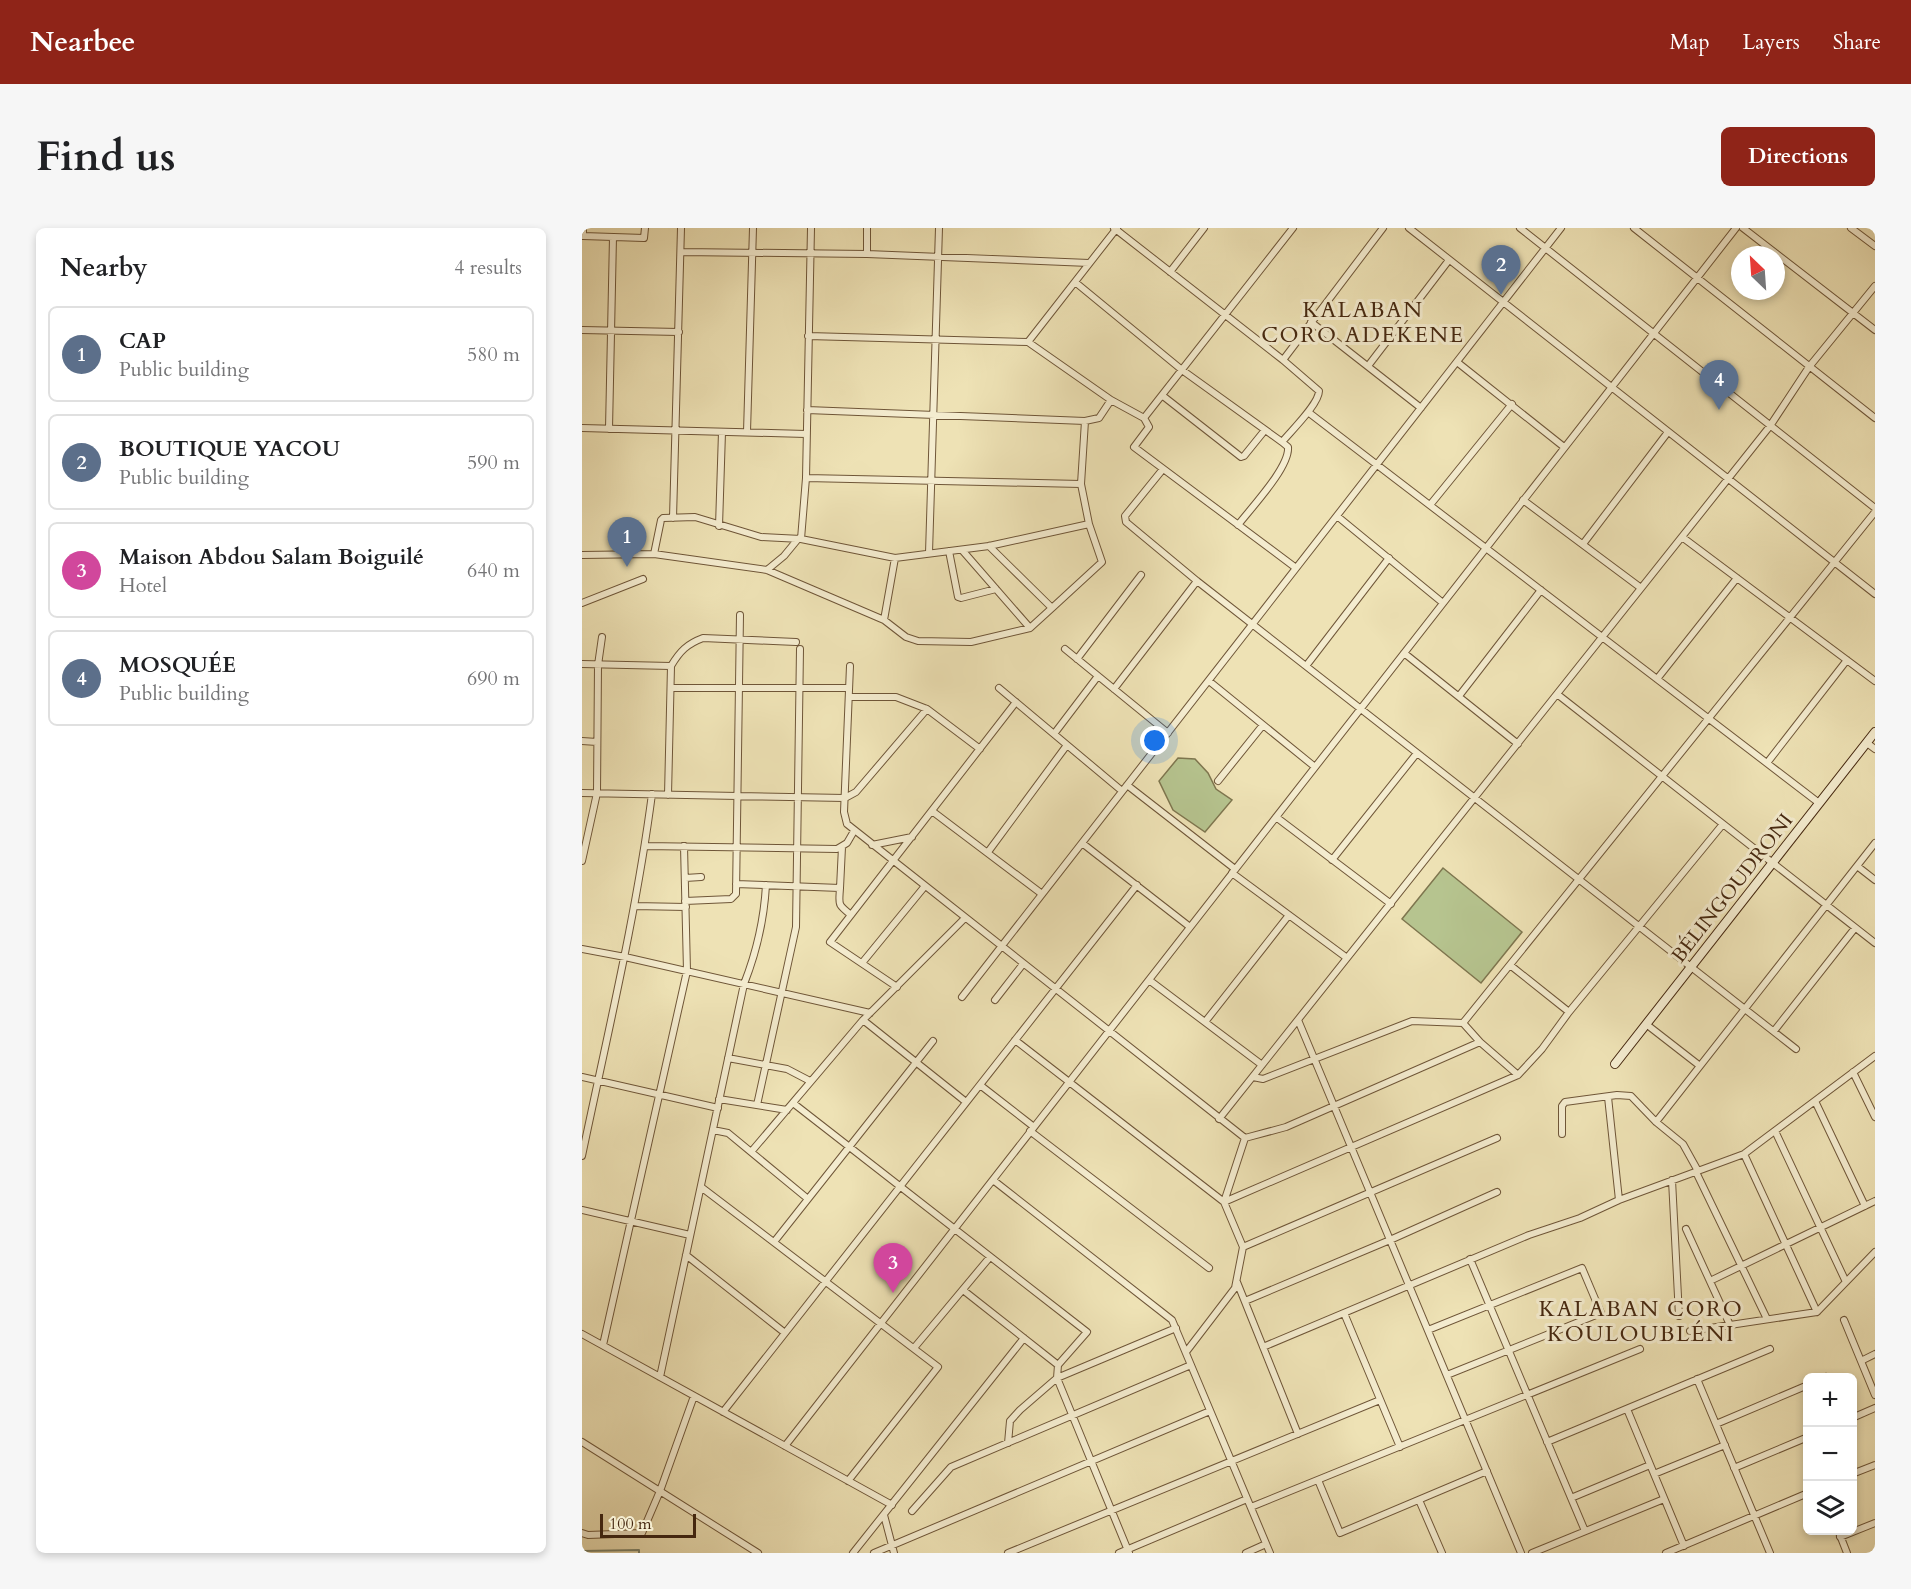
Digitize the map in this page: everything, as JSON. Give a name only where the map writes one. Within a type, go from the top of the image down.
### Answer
[{"type":"street","points":[[583,228],[583,236],[645,238],[645,228]]},
{"type":"street","points":[[673,518],[681,228]]},
{"type":"street","points":[[747,432],[753,228]]},
{"type":"street","points":[[766,570],[800,539],[806,478],[811,228]]},
{"type":"street","points":[[867,228],[867,254]]},
{"type":"street","points":[[929,553],[939,228]]},
{"type":"street","points":[[1028,342],[1115,228],[1319,391],[1319,396],[1282,442]]},
{"type":"street","points":[[1170,272],[1204,228]]},
{"type":"street","points":[[1144,418],[1293,228]]},
{"type":"street","points":[[1282,360],[1383,228]]},
{"type":"street","points":[[1408,228],[1875,594]]},
{"type":"street","points":[[1463,1023],[1875,510],[1520,228]]},
{"type":"street","points":[[962,997],[1561,228]]},
{"type":"street","points":[[1634,228],[1875,418]]},
{"type":"street","points":[[785,1446],[1736,228]]},
{"type":"street","points":[[1743,228],[1875,330]]},
{"type":"street","points":[[1851,228],[1875,246]]},
{"type":"street","points":[[609,429],[613,237]]},
{"type":"street","points":[[681,252],[867,254],[1089,263]]},
{"type":"street","points":[[1368,366],[1449,260]]},
{"type":"street","points":[[1075,282],[1182,370],[1288,447],[1287,457],[1274,478],[1238,525]]},
{"type":"street","points":[[1219,1119],[1770,426],[1809,367],[1875,286]]},
{"type":"street","points":[[1311,322],[1421,408]]},
{"type":"street","points":[[582,330],[679,332]]},
{"type":"street","points":[[808,336],[1028,342],[1111,400],[1144,418],[1149,428],[1134,447],[1296,568]]},
{"type":"street","points":[[1457,362],[1564,447]]},
{"type":"street","points":[[1162,396],[1241,457],[1265,430]]},
{"type":"street","points":[[807,410],[1085,421],[1100,418],[1111,400]]},
{"type":"street","points":[[1430,506],[1512,404]]},
{"type":"street","points":[[1308,411],[1819,803]]},
{"type":"street","points":[[582,555],[654,554],[766,570],[884,620],[906,637],[918,641],[971,642],[1030,628],[1102,562],[1089,524],[1081,484],[1085,421]]},
{"type":"street","points":[[582,428],[806,434]]},
{"type":"street","points":[[719,525],[722,432]]},
{"type":"street","points":[[1583,544],[1668,432]]},
{"type":"street","points":[[1163,469],[1125,516],[1126,522],[1197,581],[1796,1049]]},
{"type":"street","points":[[806,478],[1081,484]]},
{"type":"street","points":[[1523,500],[1641,588]]},
{"type":"street","points":[[1336,516],[1443,603]]},
{"type":"street","points":[[654,554],[661,520],[673,518],[695,518],[761,537],[800,539],[895,558],[989,546],[1089,524]]},
{"type":"street","points":[[1682,537],[1875,681]]},
{"type":"street","points":[[989,546],[1052,608]]},
{"type":"street","points":[[962,550],[1030,628]]},
{"type":"street","points":[[950,551],[958,597],[996,589]]},
{"type":"street","points":[[884,620],[895,558]]},
{"type":"street","points":[[1306,666],[1389,558]]},
{"type":"street","points":[[1077,659],[1141,575]]},
{"type":"street","points":[[1657,679],[1737,578]]},
{"type":"street","points":[[582,603],[643,579]]},
{"type":"street","points":[[1114,689],[1197,581]]},
{"type":"street","points":[[1459,696],[1541,590]]},
{"type":"street","points":[[634,906],[731,899],[736,894],[740,615]]},
{"type":"street","points":[[582,861],[597,793],[598,665],[602,638]]},
{"type":"street","points":[[668,795],[671,666],[681,650],[690,642],[703,638],[740,639],[798,646],[800,688],[796,927],[757,1105]]},
{"type":"street","points":[[1065,649],[1168,733]]},
{"type":"street","points":[[1404,653],[1518,744]]},
{"type":"street","points":[[1767,763],[1847,660]]},
{"type":"street","points":[[582,664],[671,666]]},
{"type":"street","points":[[850,666],[845,798],[847,824],[1245,1138]]},
{"type":"street","points":[[1054,734],[1098,676]]},
{"type":"street","points":[[1209,681],[1315,767]]},
{"type":"street","points":[[670,688],[849,688]]},
{"type":"street","points":[[999,688],[1122,791]]},
{"type":"street","points":[[1557,694],[1875,943]]},
{"type":"street","points":[[849,697],[896,697],[927,709],[980,749]]},
{"type":"street","points":[[897,987],[830,942],[1016,702]]},
{"type":"street","points":[[582,793],[845,798],[856,792],[927,709]]},
{"type":"street","points":[[1218,781],[1263,725]]},
{"type":"street","name":"BÉLINGOUDRONI","points":[[1615,1064],[1875,732]]},
{"type":"street","points":[[582,741],[597,742]]},
{"type":"street","points":[[1867,743],[1875,749]]},
{"type":"street","points":[[988,852],[1067,745]]},
{"type":"street","points":[[1332,860],[1417,753]]},
{"type":"street","points":[[1127,785],[1233,871],[1347,958]]},
{"type":"street","points":[[582,1156],[634,906],[652,794]]},
{"type":"street","points":[[932,811],[1042,894]]},
{"type":"street","points":[[1276,817],[1390,904]]},
{"type":"street","points":[[1224,1202],[1518,1075],[1542,1049],[1569,1012],[1723,824]]},
{"type":"street","points":[[851,915],[838,902],[842,847],[854,831]]},
{"type":"street","points":[[873,845],[912,837]]},
{"type":"street","points":[[1082,843],[1190,927]]},
{"type":"street","points":[[1656,1122],[1875,843]]},
{"type":"street","points":[[645,846],[842,847]]},
{"type":"street","points":[[603,1345],[687,971],[684,846]]},
{"type":"street","points":[[1857,866],[1875,880]]},
{"type":"street","points":[[685,878],[701,877]]},
{"type":"street","points":[[736,884],[840,888]]},
{"type":"street","points":[[660,1377],[744,984],[758,946],[765,916],[766,885]]},
{"type":"street","points":[[723,1412],[1137,885]]},
{"type":"street","points":[[862,963],[925,886]]},
{"type":"street","points":[[1205,1022],[1289,915]]},
{"type":"street","points":[[751,1152],[863,1020],[965,918]]},
{"type":"street","points":[[1774,1031],[1855,928]]},
{"type":"street","points":[[582,949],[870,1013]]},
{"type":"street","points":[[995,1000],[1023,964]]},
{"type":"street","points":[[1510,965],[1569,1012]]},
{"type":"street","points":[[1149,980],[1262,1065]]},
{"type":"street","points":[[863,1020],[966,1102]]},
{"type":"street","points":[[1298,1020],[1521,1553]]},
{"type":"street","points":[[1253,1077],[1263,1079],[1412,1021],[1463,1023],[1480,1042],[1518,1075]]},
{"type":"street","points":[[1646,1024],[1700,1065]]},
{"type":"street","points":[[1016,1040],[1224,1202],[1243,1247],[1235,1288],[1185,1352]]},
{"type":"street","points":[[774,1242],[933,1041]]},
{"type":"street","points":[[1245,1138],[1286,1127],[1480,1042]]},
{"type":"street","points":[[1263,1347],[1529,1235],[1580,1218],[1619,1200],[1744,1154],[1875,1056]]},
{"type":"street","points":[[728,1058],[787,1069],[810,1081]]},
{"type":"street","points":[[1853,1072],[1875,1117]]},
{"type":"street","points":[[582,1077],[717,1108]]},
{"type":"street","points":[[980,1085],[1032,1129],[1209,1268]]},
{"type":"street","points":[[1608,1096],[1619,1200]]},
{"type":"street","points":[[1562,1134],[1562,1106],[1565,1102],[1608,1096],[1631,1096],[1656,1122],[1683,1144],[1767,1319]]},
{"type":"street","points":[[719,1099],[787,1110]]},
{"type":"street","points":[[1815,1101],[1865,1206]]},
{"type":"street","points":[[793,1103],[1087,1332],[1058,1365],[1057,1378],[1129,1551]]},
{"type":"street","points":[[713,1130],[728,1133],[808,1199]]},
{"type":"street","points":[[1775,1131],[1846,1282]]},
{"type":"street","points":[[1224,1202],[1245,1138]]},
{"type":"street","points":[[1243,1247],[1497,1138]]},
{"type":"street","points":[[1744,1154],[1817,1312]]},
{"type":"street","points":[[993,1179],[1172,1320],[1270,1553]]},
{"type":"street","points":[[1672,1180],[1679,1316]]},
{"type":"street","points":[[700,1187],[938,1367],[848,1481]]},
{"type":"street","points":[[1245,1301],[1497,1192]]},
{"type":"street","points":[[1710,1281],[1875,1202]]},
{"type":"street","points":[[582,1210],[690,1235]]},
{"type":"street","points":[[1686,1229],[1730,1325]]},
{"type":"street","points":[[1690,1331],[1817,1312],[1875,1252]]},
{"type":"street","points":[[686,1255],[785,1333]]},
{"type":"street","points":[[914,1348],[990,1257]]},
{"type":"street","points":[[1470,1259],[1585,1532]]},
{"type":"street","points":[[1428,1330],[1582,1268],[1601,1313],[1447,1375]]},
{"type":"street","points":[[1236,1281],[1298,1434]]},
{"type":"street","points":[[963,1290],[1058,1365]]},
{"type":"street","points":[[1344,1313],[1400,1447]]},
{"type":"street","points":[[1844,1320],[1875,1395]]},
{"type":"street","points":[[1008,1443],[1010,1421],[1057,1378],[1176,1328]]},
{"type":"street","points":[[582,1334],[892,1505]]},
{"type":"street","points":[[853,1553],[1024,1338]]},
{"type":"street","points":[[1251,1507],[1640,1349]]},
{"type":"street","points":[[1547,1442],[1770,1349]]},
{"type":"street","points":[[1861,1361],[1875,1354]]},
{"type":"street","points":[[912,1511],[951,1467],[1191,1365]]},
{"type":"street","points":[[1697,1379],[1770,1553]]},
{"type":"street","points":[[1716,1424],[1803,1387]]},
{"type":"street","points":[[582,1533],[642,1533],[660,1491],[694,1396]]},
{"type":"street","points":[[1008,1553],[1380,1400]]},
{"type":"street","points":[[1857,1416],[1875,1408]]},
{"type":"street","points":[[1627,1409],[1684,1546]]},
{"type":"street","points":[[874,1553],[1210,1411]]},
{"type":"street","points":[[1734,1468],[1803,1439]]},
{"type":"street","points":[[582,1442],[758,1553]]},
{"type":"street","points":[[1654,1474],[1725,1445]]},
{"type":"street","points":[[1570,1498],[1650,1465]]},
{"type":"street","points":[[1857,1472],[1875,1465]]},
{"type":"street","points":[[1318,1480],[1340,1533],[1487,1471]]},
{"type":"street","points":[[1666,1553],[1803,1495]]},
{"type":"street","points":[[1119,1553],[1129,1551],[1247,1499]]},
{"type":"street","points":[[1532,1553],[1664,1499]]},
{"type":"street","points":[[1419,1500],[1442,1553]]},
{"type":"street","points":[[884,1515],[894,1553]]},
{"type":"street","points":[[1857,1528],[1875,1523]]},
{"type":"street","points":[[1839,1535],[1847,1553]]},
{"type":"street","points":[[1246,1553],[1266,1544]]},
{"type":"green space","points":[[1178,758],[1195,759],[1208,773],[1216,789],[1232,800],[1205,832],[1173,810],[1159,781]]},
{"type":"green space","points":[[1443,868],[1522,932],[1481,983],[1402,919]]},
{"type":"waterway","points":[[582,1551],[639,1550],[639,1553]]},
{"type":"place","name":"BOUTIQUE YACOU","points":[[1501,295]]},
{"type":"place","name":"MOSQUÉE","points":[[1719,410]]},
{"type":"place","name":"CAP","points":[[627,567]]},
{"type":"place","name":"Maison Abdou Salam Boiguilé","points":[[893,1293]]},
{"type":"district","name":"KALABAN CORO ADEKENE","points":[[1363,322]]},
{"type":"district","name":"KALABAN CORO KOULOUBLÉNI","points":[[1641,1322]]}]
